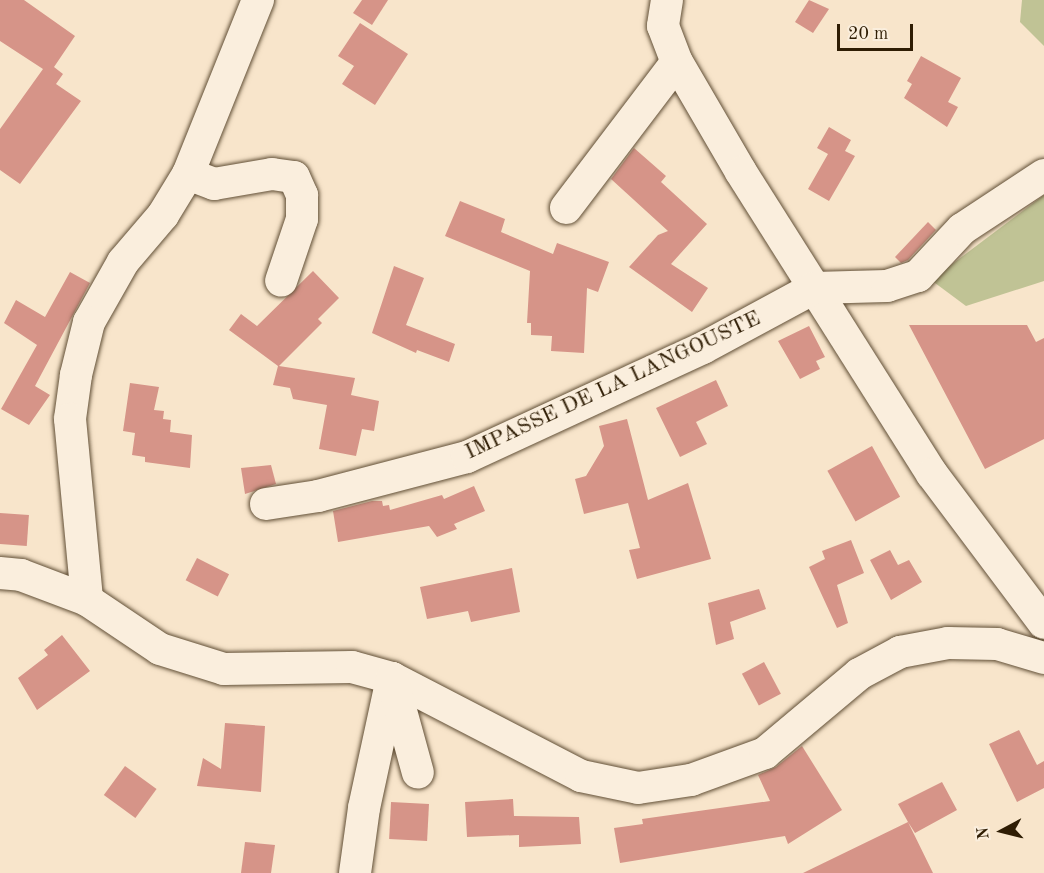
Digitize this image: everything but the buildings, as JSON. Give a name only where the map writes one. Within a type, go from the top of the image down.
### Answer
[{"type":"street","points":[[87,600],[70,419],[76,375],[89,322],[123,262],[163,215],[188,174],[258,0]]},
{"type":"street","points":[[666,0],[663,26],[677,62],[814,288],[932,474],[1044,623]]},
{"type":"street","points":[[566,208],[677,62]]},
{"type":"street","points":[[188,174],[214,184],[272,174],[294,177],[303,195],[302,219],[281,280]]},
{"type":"street","points":[[814,288],[887,286],[918,276],[962,229],[1044,175]]},
{"type":"street","name":"IMPASSE DE LA LANGOUSTE","points":[[266,504],[318,496],[467,457],[703,348],[814,288]]},
{"type":"street","points":[[1,571],[87,600],[160,649],[224,669],[352,667],[392,678],[581,776],[638,788],[690,780],[765,753],[859,674],[900,652],[948,643],[996,644],[1044,658]]},
{"type":"street","points":[[392,678],[417,772]]},
{"type":"street","points":[[355,873],[364,808],[392,678]]},
{"type":"green space","points":[[1022,0],[1044,0],[1044,46],[1020,22]]},
{"type":"green space","points":[[1044,195],[1044,281],[966,306],[931,280]]}]
